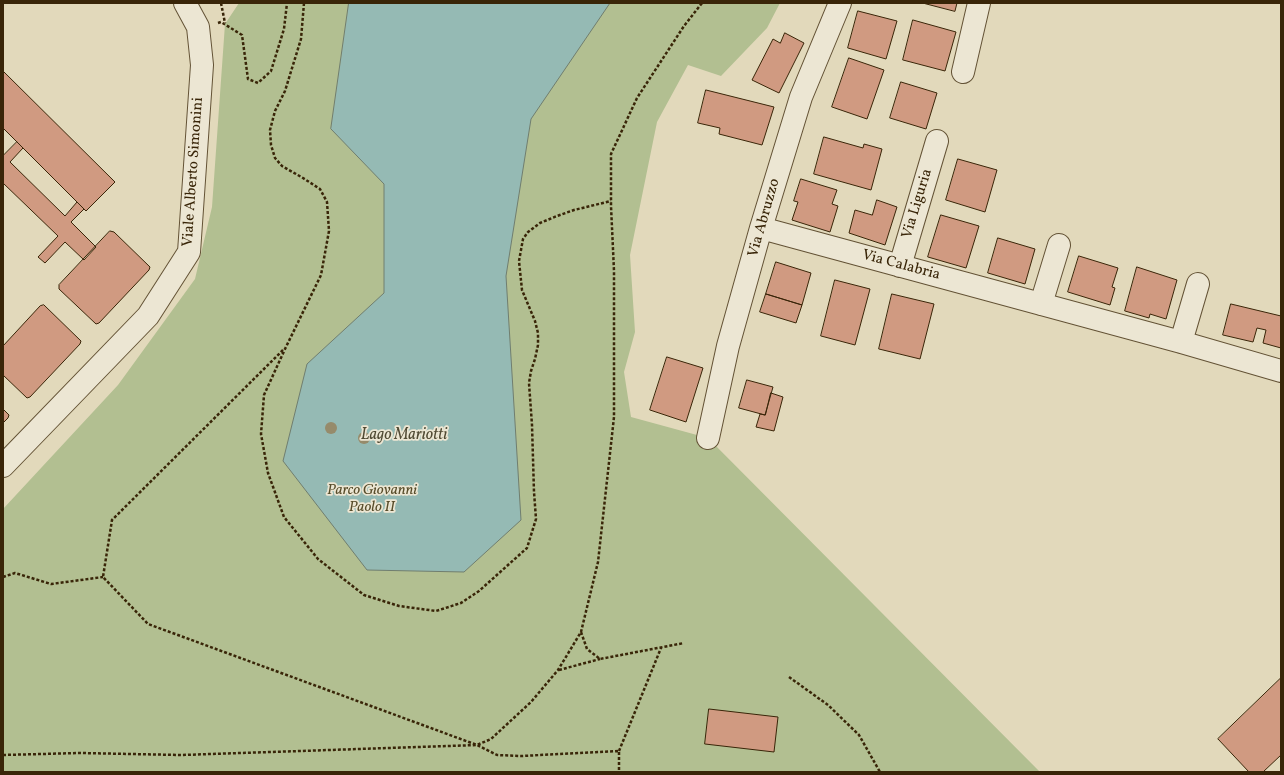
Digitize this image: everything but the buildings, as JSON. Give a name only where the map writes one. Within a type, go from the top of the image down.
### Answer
[{"type":"street","name":"Viale Alberto Simonini","points":[[3,466],[148,316],[189,252],[202,65],[198,27],[185,3]]},
{"type":"street","name":"Via Abruzzo","points":[[708,438],[728,346],[761,228],[801,97],[840,3]]},
{"type":"street","points":[[962,72],[979,3]]},
{"type":"street","name":"Via Liguria","points":[[900,266],[937,141]]},
{"type":"street","name":"Via Calabria","points":[[761,228],[1181,342],[1281,371]]},
{"type":"street","points":[[1041,304],[1059,245]]},
{"type":"street","points":[[1181,342],[1198,284]]},
{"type":"path","points":[[221,3],[225,24]]},
{"type":"path","points":[[198,27],[222,22],[242,35],[248,79],[258,83],[271,71],[284,29],[287,3]]},
{"type":"path","points":[[304,3],[301,39],[285,91],[275,111],[270,130],[270,145],[275,158],[282,166],[320,190],[327,202],[329,231],[321,275],[264,395],[261,434],[268,473],[284,517],[318,560],[364,594],[399,606],[436,611],[461,603],[479,591],[527,548],[536,519],[529,383],[530,371],[535,359],[538,345],[538,333],[535,321],[522,290],[519,261],[523,239],[528,232],[540,223],[574,210],[611,201]]},
{"type":"path","points":[[3,755],[80,753],[182,755],[477,745],[491,739],[531,702],[558,670],[581,632],[598,562],[614,417],[614,271],[611,201],[611,154],[637,98],[684,26],[702,3]]},
{"type":"path","points":[[104,577],[112,520],[285,349]]},
{"type":"path","points":[[3,577],[15,573],[51,584],[104,577]]},
{"type":"path","points":[[104,577],[148,624],[477,745],[497,755],[515,756],[619,751]]},
{"type":"path","points":[[581,632],[587,649],[600,660]]},
{"type":"path","points":[[558,670],[661,647],[684,644]]},
{"type":"path","points":[[619,772],[619,751],[661,647]]},
{"type":"path","points":[[789,678],[828,705],[859,735],[880,772]]},
{"type":"green space","name":"Parco Giovanni Paolo II","points":[[239,3],[780,3],[767,28],[721,76],[688,65],[657,122],[630,255],[635,332],[624,372],[631,417],[708,438],[1040,772],[3,772],[3,509],[118,385],[195,279],[212,207],[225,24]]},
{"type":"water","name":"Lago Mariotti","points":[[349,3],[610,3],[531,119],[506,276],[521,520],[464,572],[367,570],[283,461],[307,364],[384,293],[384,184],[331,129]]}]
